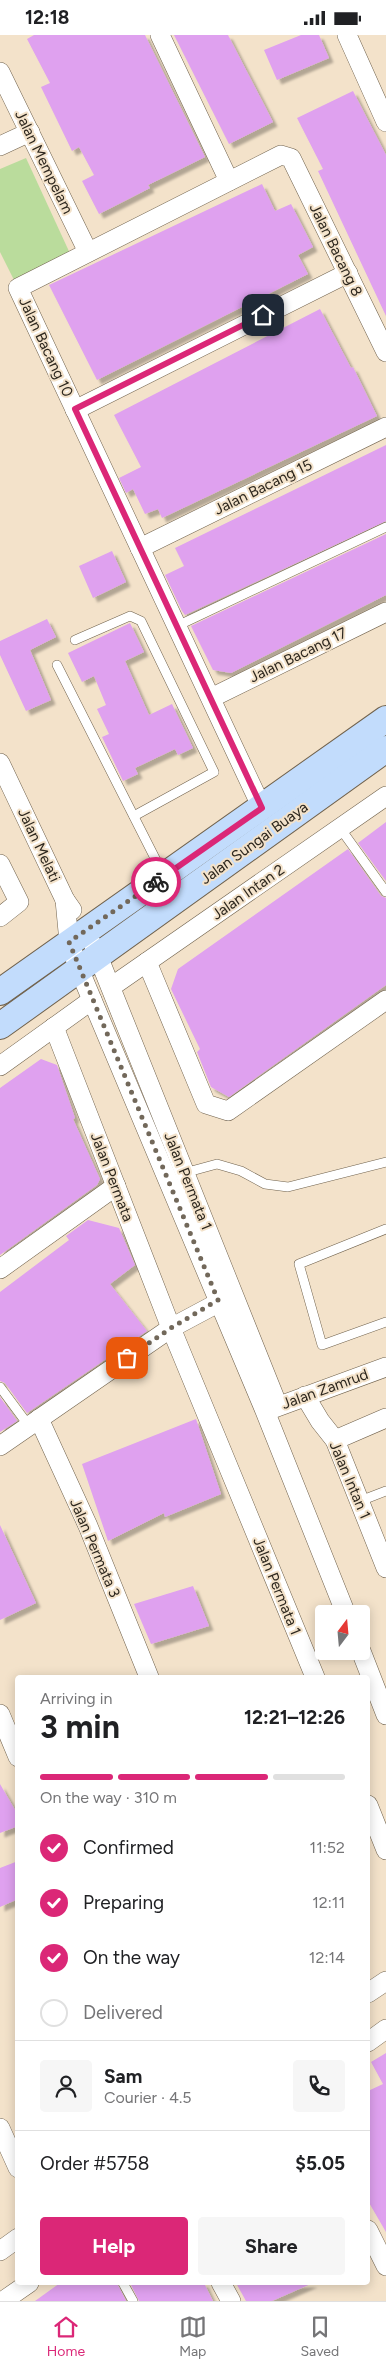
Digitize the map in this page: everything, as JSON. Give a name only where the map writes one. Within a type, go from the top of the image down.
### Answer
[{"type":"street","points":[[160,35],[229,181]]},
{"type":"street","points":[[347,35],[386,123]]},
{"type":"street","name":"Jalan Mempelam","points":[[0,72],[88,252]]},
{"type":"street","points":[[0,146],[30,132]]},
{"type":"street","name":"Jalan Bacang 10","points":[[262,808],[18,288],[281,155]]},
{"type":"street","name":"Jalan Bacang 8","points":[[281,155],[291,158],[386,353]]},
{"type":"street","points":[[75,409],[348,273]]},
{"type":"street","name":"Jalan Bacang 15","points":[[140,548],[386,427]]},
{"type":"street","name":"Jalan Bacang 17","points":[[211,698],[386,612]]},
{"type":"street","name":"Jalan Sungai Buaya","points":[[0,992],[386,719]]},
{"type":"street","name":"Jalan Sungai Buaya","points":[[0,1026],[386,749]]},
{"type":"street","name":"Jalan Melati","points":[[0,763],[65,900],[88,962]]},
{"type":"street","name":"Jalan Intan 2","points":[[111,987],[386,796]]},
{"type":"street","points":[[0,864],[19,902],[0,917]]},
{"type":"street","name":"Jalan Permata 1","points":[[88,962],[111,987],[176,1177]]},
{"type":"street","name":"Jalan Permata 1","points":[[88,962],[92,1000],[176,1177],[271,1409],[343,1605]]},
{"type":"street","points":[[147,962],[206,1104],[228,1111],[386,1000]]},
{"type":"street","points":[[0,1066],[92,1000]]},
{"type":"street","name":"Jalan Permata","points":[[54,1027],[171,1328]]},
{"type":"street","points":[[0,1269],[116,1186]]},
{"type":"street","points":[[0,1446],[171,1328],[226,1298]]},
{"type":"street","name":"Jalan Permata 1","points":[[171,1328],[314,1675]]},
{"type":"street","name":"Jalan Zamrud","points":[[271,1409],[386,1367]]},
{"type":"street","name":"Jalan Intan 1","points":[[305,1396],[320,1421],[335,1440],[386,1568]]},
{"type":"street","points":[[335,1440],[386,1418]]},
{"type":"street","name":"Jalan Permata 3","points":[[34,1422],[88,1527],[148,1675]]},
{"type":"street","points":[[365,1660],[386,1715]]},
{"type":"street","points":[[0,1714],[15,1750]]},
{"type":"street","points":[[370,1810],[386,1850]]},
{"type":"street","points":[[370,1992],[386,1981]]},
{"type":"street","points":[[370,2041],[386,2029]]},
{"type":"street","points":[[0,2128],[15,2161]]},
{"type":"street","points":[[370,2235],[386,2265]]},
{"type":"street","points":[[0,2251],[15,2239]]},
{"type":"street","points":[[3,2301],[26,2285]]},
{"type":"street","points":[[222,2285],[231,2301]]},
{"type":"lane","points":[[177,626],[386,527]]},
{"type":"lane","points":[[75,640],[130,616],[141,621],[214,772],[134,816]]},
{"type":"lane","points":[[57,665],[164,876]]},
{"type":"lane","points":[[340,828],[386,892]]},
{"type":"lane","points":[[176,1177],[217,1163],[241,1171],[265,1184],[288,1187],[386,1162]]},
{"type":"lane","points":[[386,1229],[298,1263],[322,1345],[386,1322]]},
{"type":"lane","points":[[0,1387],[34,1422]]},
{"type":"lane","points":[[360,1501],[386,1491]]},
{"type":"lane","points":[[124,2285],[133,2301]]},
{"type":"green space","points":[[26,158],[73,260],[18,288],[0,252],[0,169]]},
{"type":"building","points":[[34,35],[145,35],[205,157],[148,185],[150,188],[99,214],[82,181],[94,175],[79,147],[72,151],[41,87],[50,83],[27,39]]},
{"type":"building","points":[[174,35],[228,35],[273,122],[229,144]]},
{"type":"building","points":[[301,35],[319,35],[329,58],[277,80],[264,50]]},
{"type":"building","points":[[353,91],[386,155],[386,316],[318,171],[323,169],[297,118]]},
{"type":"building","points":[[262,184],[275,211],[291,204],[313,247],[298,255],[308,274],[97,380],[49,285]]},
{"type":"building","points":[[320,309],[351,368],[353,367],[377,416],[162,518],[158,509],[145,514],[133,489],[126,493],[119,478],[141,467],[114,415]]},
{"type":"building","points":[[386,445],[386,521],[185,615],[165,575],[184,566],[175,548]]},
{"type":"building","points":[[386,534],[386,595],[231,673],[213,670],[191,626]]},
{"type":"building","points":[[112,551],[126,582],[93,598],[79,566]]},
{"type":"building","points":[[47,619],[56,637],[30,650],[51,700],[26,711],[0,655],[0,641]]},
{"type":"building","points":[[130,623],[144,652],[125,661],[149,715],[172,704],[193,748],[178,755],[175,749],[135,768],[138,774],[123,781],[102,737],[109,734],[97,709],[106,705],[94,676],[82,682],[68,653]]},
{"type":"building","points":[[386,822],[386,881],[358,843]]},
{"type":"building","points":[[348,849],[381,896],[386,898],[386,985],[229,1097],[211,1087],[197,1052],[200,1049],[171,989],[178,969]]},
{"type":"building","points":[[41,1059],[57,1065],[75,1118],[73,1119],[100,1179],[97,1185],[0,1255],[0,1088]]},
{"type":"building","points":[[88,1220],[119,1228],[135,1265],[110,1284],[147,1331],[27,1413],[5,1383],[0,1381],[0,1292],[69,1240],[66,1236]]},
{"type":"building","points":[[0,1397],[17,1421],[0,1432]]},
{"type":"building","points":[[196,1419],[221,1494],[165,1517],[164,1513],[108,1541],[82,1464]]},
{"type":"building","points":[[0,1525],[36,1603],[0,1620]]},
{"type":"building","points":[[193,1586],[209,1626],[151,1644],[134,1604]]},
{"type":"building","points":[[0,1784],[15,1810],[15,1827],[0,1833]]},
{"type":"building","points":[[15,1862],[15,1900],[0,1907],[0,1868]]},
{"type":"building","points":[[386,2053],[386,2232],[370,2204],[370,2090],[383,2084],[371,2062]]},
{"type":"building","points":[[57,2285],[118,2285],[126,2301],[35,2301]]},
{"type":"building","points":[[131,2285],[205,2285],[213,2301],[139,2301]]},
{"type":"building","points":[[237,2285],[308,2285],[272,2301],[246,2301]]},
{"type":"way so far","points":[[127,1358],[171,1328],[218,1300],[69,942],[156,882]]},
{"type":"route","points":[[156,882],[262,808],[75,409],[263,315]]}]
